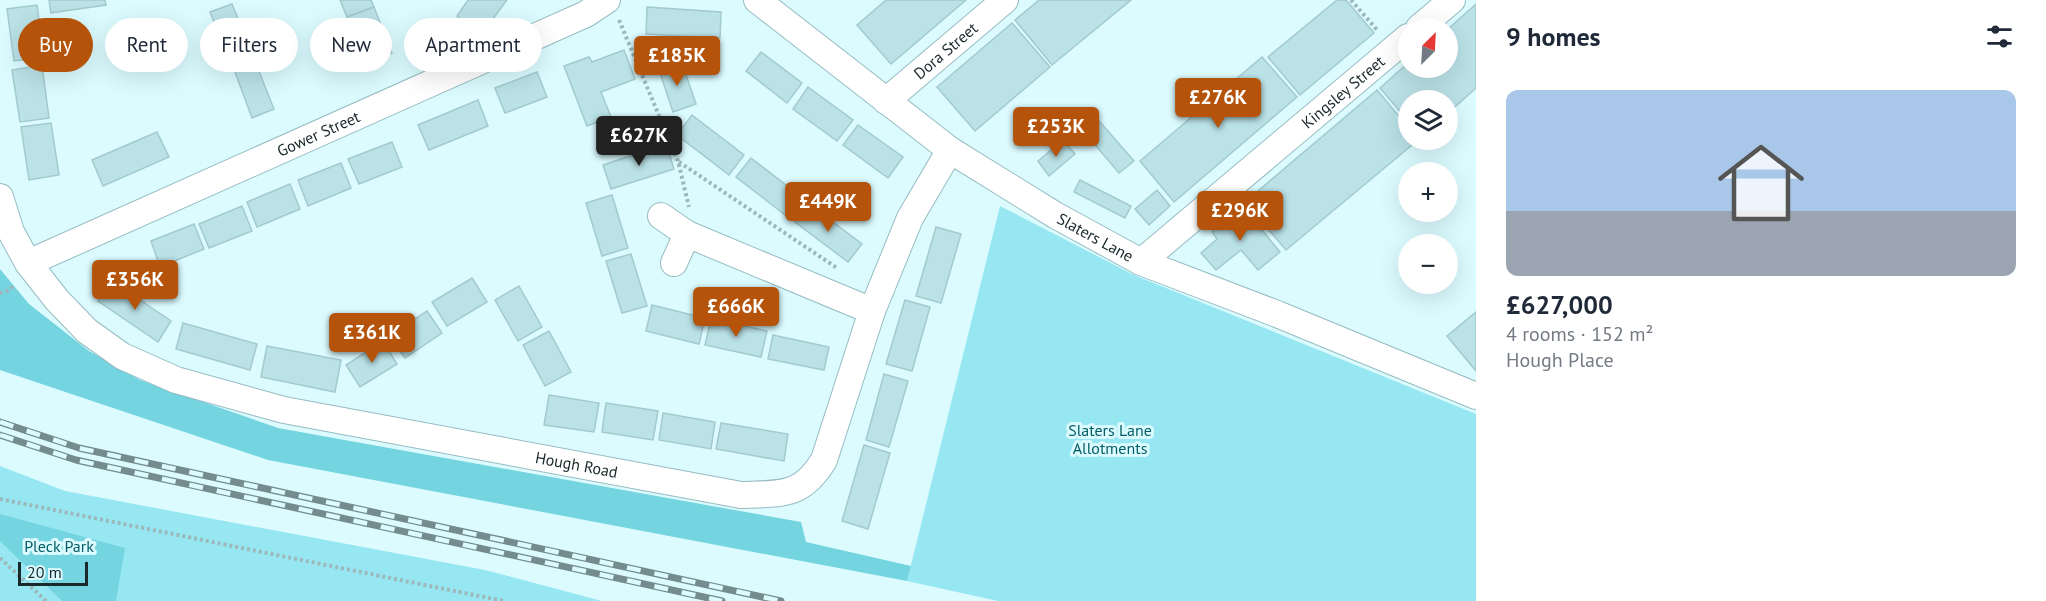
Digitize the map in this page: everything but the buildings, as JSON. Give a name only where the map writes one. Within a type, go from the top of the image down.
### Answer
[{"type":"street","name":"Slaters Lane","points":[[757,0],[950,150],[1055,215],[1141,262],[1277,314],[1476,396]]},
{"type":"street","name":"Dora Street","points":[[886,101],[1005,0]]},
{"type":"street","points":[[1431,18],[1452,0]]},
{"type":"street","name":"Gower Street","points":[[28,263],[586,14],[611,5]]},
{"type":"street","name":"Kingsley Street","points":[[1141,262],[1398,46]]},
{"type":"street","name":"Hough Road","points":[[0,197],[11,232],[28,263],[57,300],[87,331],[122,356],[176,380],[284,410],[741,495],[788,493],[805,484],[816,474],[830,447],[872,311],[910,218],[950,150]]},
{"type":"street","points":[[661,216],[687,234],[872,311]]},
{"type":"street","points":[[674,263],[687,234]]},
{"type":"path","points":[[1351,0],[1398,40]]},
{"type":"path","points":[[611,5],[678,161],[689,209],[687,234]]},
{"type":"path","points":[[678,161],[840,270]]},
{"type":"path","points":[[0,499],[504,601]]},
{"type":"path","points":[[0,558],[46,601]]},
{"type":"green space","name":"Slaters Lane Allotments","points":[[1000,206],[1134,275],[1476,414],[1476,601],[998,601],[907,581]]},
{"type":"green space","points":[[0,269],[29,304],[89,351],[140,380],[278,428],[801,522],[806,542],[911,566],[907,581],[268,460],[0,370]]},
{"type":"green space","name":"Pleck Park","points":[[0,466],[65,491],[485,570],[602,601],[0,601]]},
{"type":"green space","points":[[0,514],[125,548],[116,601],[62,601],[0,541]]},
{"type":"railway","points":[[0,422],[79,448],[781,601]]},
{"type":"railway","points":[[0,435],[76,460],[722,601]]}]
